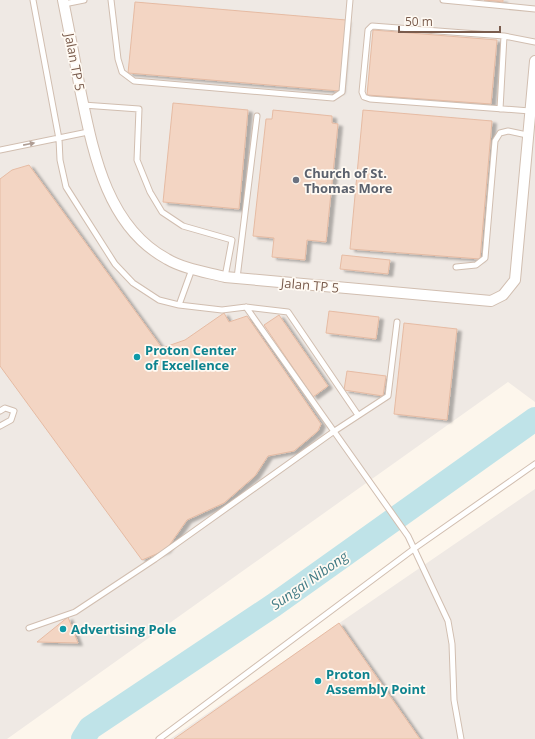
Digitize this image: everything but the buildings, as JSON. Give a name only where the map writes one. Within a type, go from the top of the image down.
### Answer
[{"type":"street","name":"Jalan TP 5","points":[[63,2],[88,132],[109,194],[124,221],[155,252],[168,260],[192,269],[225,277],[491,301],[503,295],[515,280],[527,135],[535,61]]},
{"type":"lane","points":[[33,0],[59,139],[60,160],[66,187],[115,264],[133,283],[146,293],[159,300],[179,305],[222,310],[246,307],[288,312],[358,415]]},
{"type":"lane","points":[[63,2],[84,0]]},
{"type":"lane","points":[[111,0],[118,59],[122,72],[134,81],[333,98],[342,92],[350,0]]},
{"type":"lane","points":[[443,0],[508,3],[535,9]]},
{"type":"lane","points":[[530,111],[370,99],[364,97],[362,92],[368,30],[372,26],[504,36],[535,42]]},
{"type":"lane","points":[[500,109],[504,36]]},
{"type":"lane","points":[[83,105],[139,109],[137,160],[150,192],[162,212],[183,226],[232,240],[225,277]]},
{"type":"lane","points":[[237,278],[257,116]]},
{"type":"lane","points":[[456,267],[476,265],[486,258],[495,141],[500,133],[508,131],[527,135]]},
{"type":"lane","points":[[0,150],[88,132]]},
{"type":"lane","points":[[179,305],[192,269]]},
{"type":"lane","points":[[246,307],[333,432],[378,493],[415,548],[448,621],[452,644],[454,700],[461,739]]},
{"type":"lane","points":[[29,628],[75,612],[155,559],[333,432],[388,396],[397,322]]},
{"type":"lane","points":[[0,411],[5,408],[14,411],[11,420],[0,426]]},
{"type":"lane","points":[[159,739],[415,548],[535,464]]},
{"type":"shaded area","points":[[0,0],[535,0],[535,402],[508,382],[7,739],[0,739]]},
{"type":"shaded area","points":[[535,489],[535,739],[170,739]]},
{"type":"waterway","name":"Sungai Nibong","points":[[83,739],[90,728],[274,605],[535,419]]},
{"type":"place","name":"Church of St. Thomas More","points":[[296,180]]},
{"type":"place","name":"Proton Center of Excellence","points":[[137,357]]},
{"type":"place","name":"Advertising Pole","points":[[63,629]]},
{"type":"place","name":"Proton Assembly Point","points":[[318,681]]}]
